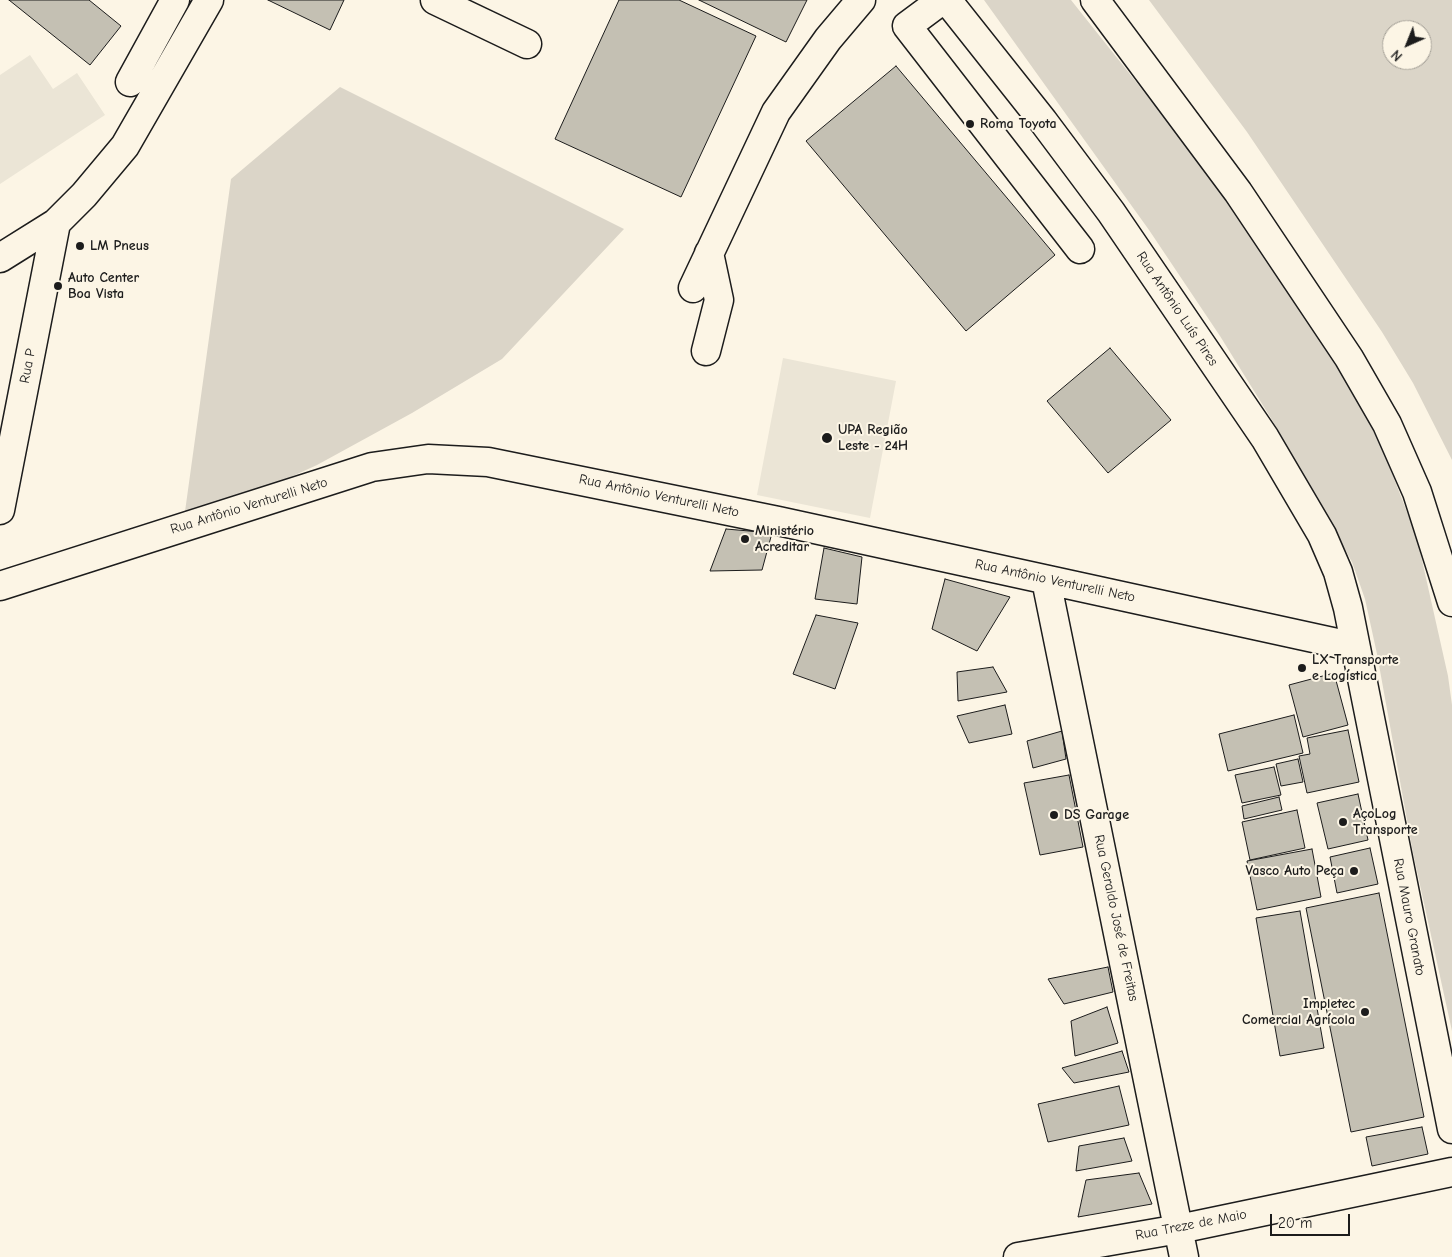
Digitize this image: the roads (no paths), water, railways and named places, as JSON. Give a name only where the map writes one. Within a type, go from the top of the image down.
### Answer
[{"type":"main road","points":[[0,258],[56,223],[84,195],[125,146],[209,0]]},
{"type":"main road","points":[[435,0],[527,44]]},
{"type":"main road","points":[[694,288],[776,112],[828,39],[861,0]]},
{"type":"main road","points":[[942,0],[907,26],[1080,249]]},
{"type":"main road","name":"Rua Antônio Luís Pires","points":[[947,0],[1043,121],[1111,212],[1265,438],[1322,535],[1338,572],[1348,608],[1355,647]]},
{"type":"main road","points":[[1095,0],[1238,192],[1349,358],[1387,424],[1417,492],[1452,602]]},
{"type":"main road","points":[[130,82],[166,3]]},
{"type":"main road","name":"Rua P","points":[[0,510],[56,223]]},
{"type":"main road","points":[[706,351],[719,300],[709,253]]},
{"type":"main road","name":"Rua Antônio Venturelli Neto","points":[[0,586],[372,467],[428,460],[488,462],[551,473],[1355,647]]},
{"type":"main road","name":"Rua Geraldo José de Freitas","points":[[1046,580],[1184,1257]]},
{"type":"main road","name":"Rua Mauro Granato","points":[[1355,647],[1452,1129]]},
{"type":"main road","name":"Rua Treze de Maio","points":[[1018,1257],[1179,1229],[1452,1172]]},
{"type":"place","name":"Roma Toyota","points":[[970,124]]},
{"type":"place","name":"LM Pneus","points":[[80,246]]},
{"type":"place","name":"Auto Center Boa Vista","points":[[58,286]]},
{"type":"place","name":"UPA Região Leste - 24H","points":[[827,438]]},
{"type":"place","name":"Ministério Acreditar","points":[[745,539]]},
{"type":"place","name":"LX Transporte e Logística","points":[[1302,668]]},
{"type":"place","name":"DS Garage","points":[[1054,815]]},
{"type":"place","name":"AçoLog Transporte","points":[[1343,822]]},
{"type":"place","name":"Vasco Auto Peça","points":[[1354,871]]},
{"type":"place","name":"Impletec Comercial Agrícola","points":[[1365,1012]]}]
